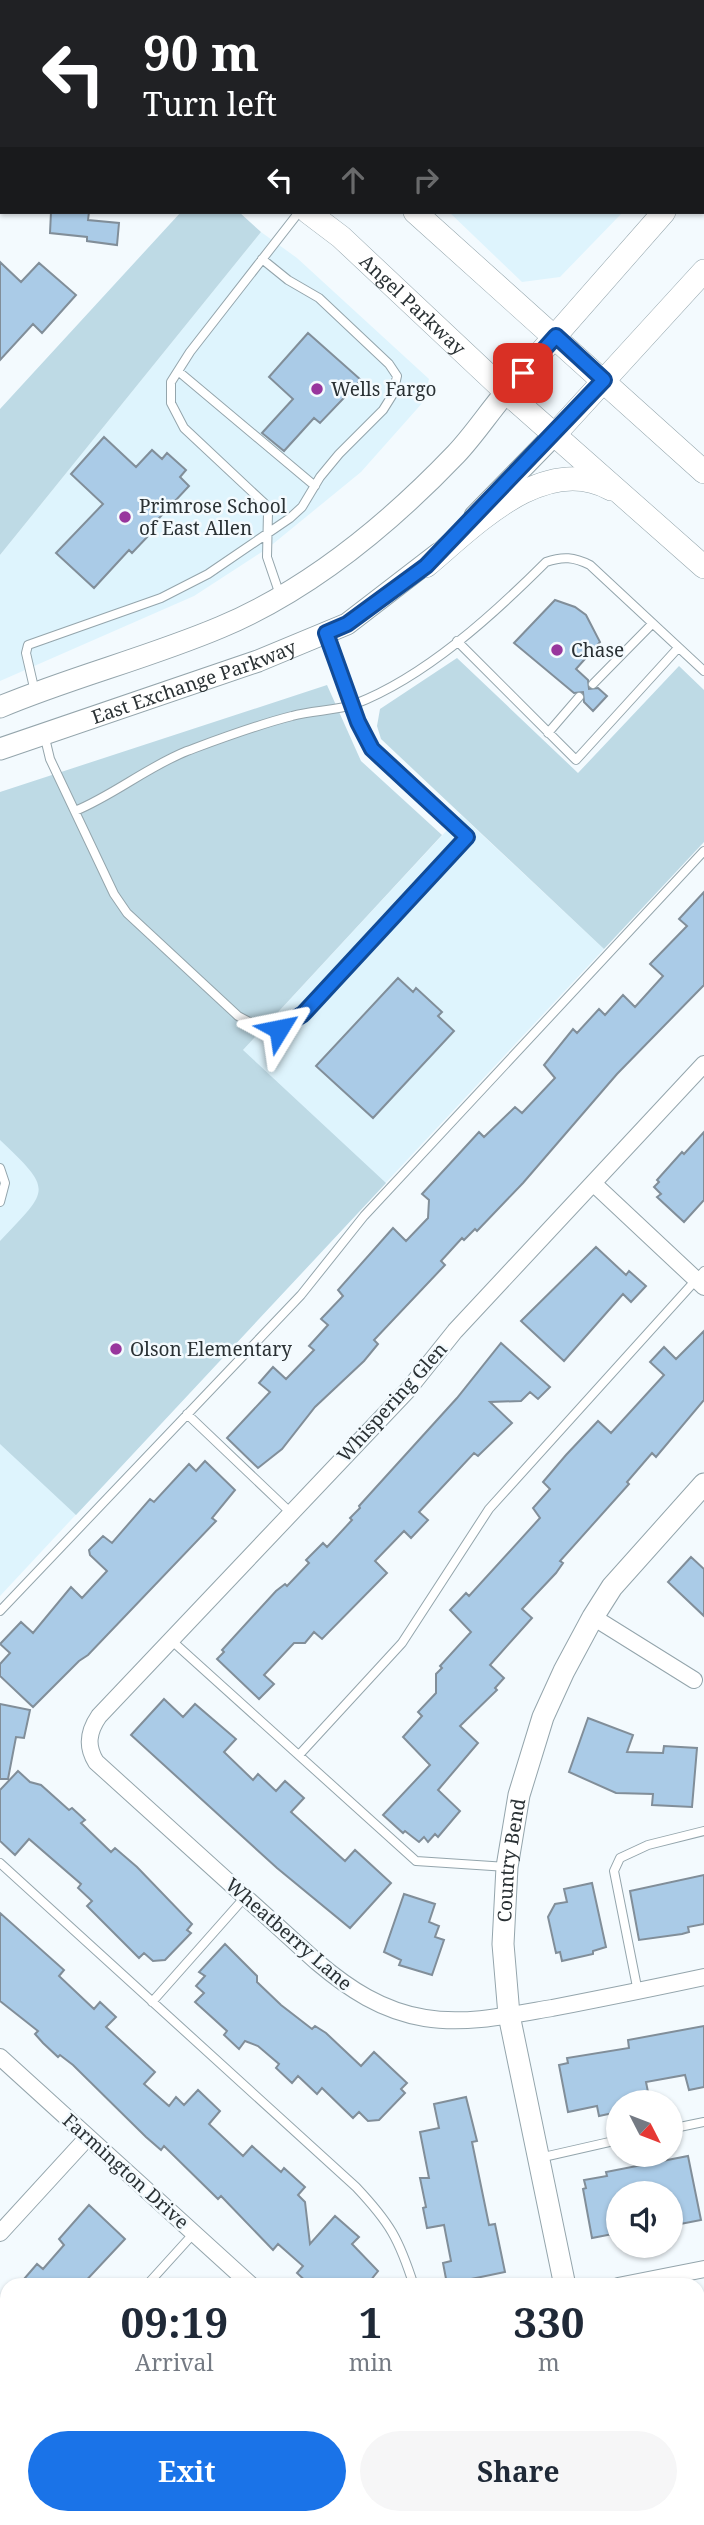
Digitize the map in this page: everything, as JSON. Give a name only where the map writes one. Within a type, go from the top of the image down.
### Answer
[{"type":"main road","name":"Angel Parkway","points":[[311,214],[341,237],[506,392],[704,568]]},
{"type":"main road","points":[[417,214],[556,336],[704,472]]},
{"type":"main road","name":"East Exchange Parkway","points":[[506,392],[662,214]]},
{"type":"main road","name":"East Exchange Parkway","points":[[555,433],[704,271]]},
{"type":"main road","points":[[426,566],[478,523],[537,485],[560,480],[584,480],[606,486],[626,498]]},
{"type":"street","name":"East Exchange Parkway","points":[[0,707],[144,658],[224,626],[280,595],[337,558],[401,506],[457,453],[506,392]]},
{"type":"street","name":"East Exchange Parkway","points":[[0,749],[258,662],[347,624],[426,566],[555,433]]},
{"type":"street","points":[[36,695],[44,733]]},
{"type":"street","name":"Whispering Glen","points":[[89,1744],[90,1734],[99,1716],[407,1391],[455,1331],[704,1064]]},
{"type":"street","points":[[593,1183],[701,1279]]},
{"type":"street","name":"Country Bend","points":[[563,2278],[509,2015],[503,1944],[507,1867],[519,1795],[543,1717],[593,1617],[612,1587],[704,1484]]},
{"type":"street","points":[[593,1617],[694,1680]]},
{"type":"street","name":"Wheatberry Lane","points":[[89,1744],[96,1762],[245,1897],[335,1978],[375,2003],[424,2018],[459,2020],[509,2015],[704,1977]]},
{"type":"street","name":"Farmington Drive","points":[[0,2057],[243,2278]]},
{"type":"street","points":[[0,2233],[88,2137]]},
{"type":"street","points":[[658,2278],[704,2269]]},
{"type":"lane","points":[[280,595],[267,557],[268,512],[264,503],[195,439],[175,415],[171,403],[171,382],[297,214]]},
{"type":"lane","points":[[36,695],[26,653],[28,645],[161,598],[208,573],[266,536],[302,507],[339,454],[383,410],[393,394],[397,376],[388,364],[319,298],[288,280],[262,259]]},
{"type":"lane","points":[[178,371],[315,486]]},
{"type":"lane","points":[[75,811],[106,798],[157,764],[184,752],[260,724],[352,705],[391,688],[457,641],[546,562],[562,557],[576,558],[590,565],[704,671]]},
{"type":"lane","points":[[593,684],[652,624]]},
{"type":"lane","points":[[44,733],[50,759],[114,894],[127,913],[238,1016],[255,1026],[279,1029],[303,1014],[467,837],[372,749],[352,705],[326,633]]},
{"type":"lane","points":[[457,641],[576,760],[678,648]]},
{"type":"lane","points":[[548,733],[579,698]]},
{"type":"lane","points":[[0,1611],[300,1295],[364,1216],[704,851]]},
{"type":"lane","points":[[0,1168],[5,1183],[0,1202]]},
{"type":"lane","points":[[299,1755],[402,1643],[489,1509],[701,1279]]},
{"type":"lane","points":[[187,1414],[291,1513]]},
{"type":"lane","points":[[171,1640],[416,1861],[507,1867]]},
{"type":"lane","points":[[638,1992],[614,1871],[620,1858],[648,1845],[704,1832]]},
{"type":"lane","points":[[0,1863],[356,2187],[386,2218],[411,2278]]},
{"type":"lane","points":[[152,2001],[245,1897]]},
{"type":"lane","points":[[683,2126],[704,2122]]},
{"type":"lane","points":[[539,2158],[606,2143]]},
{"type":"lane","points":[[153,2278],[194,2233]]},
{"type":"shaded area","points":[[179,214],[241,214],[261,232],[0,555],[0,409]]},
{"type":"shaded area","points":[[451,214],[621,214],[560,277],[522,282]]},
{"type":"shaded area","points":[[261,232],[297,258],[429,379],[424,401],[361,472],[268,548],[194,596],[0,681],[0,555]]},
{"type":"shaded area","points":[[457,658],[578,773],[679,666],[704,690],[704,842],[604,949],[381,739],[377,726],[380,709]]},
{"type":"shaded area","name":"Olson Elementary","points":[[327,685],[361,761],[442,835],[243,1050],[386,1183],[76,1515],[0,1444],[0,1241],[36,1200],[39,1190],[30,1170],[0,1140],[0,792]]},
{"type":"shaded area","name":"Olson Elementary","points":[[461,815],[604,949],[0,1596],[0,825],[243,1050]]},
{"type":"building","points":[[51,214],[89,214],[88,220],[119,223],[117,245],[87,241],[87,237],[50,233]]},
{"type":"building","points":[[0,262],[21,282],[39,263],[76,295],[42,333],[33,324],[0,360]]},
{"type":"building","name":"Wells Fargo","points":[[308,333],[361,380],[320,423],[314,418],[284,451],[262,433],[293,399],[269,377]]},
{"type":"building","name":"Primrose School of East Allen","points":[[104,437],[136,467],[152,450],[162,459],[167,453],[186,470],[180,477],[189,486],[147,531],[150,534],[132,553],[129,550],[94,588],[56,553],[103,504],[71,474]]},
{"type":"building","name":"Chase","points":[[555,600],[575,607],[586,615],[600,642],[576,669],[588,680],[589,689],[598,688],[607,696],[593,711],[584,702],[583,692],[574,693],[514,643]]},
{"type":"building","points":[[704,892],[704,985],[617,1074],[523,1183],[477,1231],[475,1229],[464,1240],[462,1238],[441,1261],[445,1265],[374,1340],[378,1344],[364,1361],[315,1407],[282,1449],[258,1468],[227,1438],[270,1392],[259,1383],[273,1367],[286,1379],[314,1350],[309,1346],[328,1325],[321,1319],[343,1296],[338,1290],[393,1228],[406,1241],[428,1218],[429,1200],[422,1194],[479,1132],[484,1137],[515,1107],[522,1113],[555,1078],[544,1065],[573,1029],[577,1033],[599,1009],[605,1015],[623,995],[635,1007],[663,976],[650,964],[687,926],[679,919]]},
{"type":"building","points":[[398,978],[413,992],[416,988],[442,1012],[438,1016],[454,1031],[373,1118],[316,1066]]},
{"type":"building","points":[[704,1132],[704,1200],[684,1222],[657,1197],[661,1194],[654,1187],[682,1152],[684,1154]]},
{"type":"building","points":[[596,1247],[626,1275],[629,1271],[646,1286],[631,1302],[623,1294],[564,1361],[521,1321]]},
{"type":"building","points":[[704,1331],[704,1400],[656,1457],[652,1453],[627,1482],[629,1484],[560,1561],[563,1563],[556,1573],[522,1609],[532,1618],[490,1665],[504,1678],[495,1688],[497,1690],[460,1726],[478,1743],[438,1790],[460,1811],[438,1837],[435,1834],[428,1842],[424,1837],[419,1842],[405,1831],[403,1833],[383,1815],[430,1765],[403,1737],[422,1716],[418,1712],[436,1693],[436,1674],[442,1668],[440,1666],[471,1632],[450,1610],[466,1593],[469,1596],[540,1518],[533,1508],[550,1489],[543,1482],[566,1455],[598,1421],[611,1433],[664,1375],[650,1362],[664,1347],[676,1359]]},
{"type":"building","points":[[501,1343],[550,1387],[538,1399],[530,1392],[521,1401],[490,1402],[512,1423],[478,1456],[474,1453],[419,1512],[428,1520],[411,1538],[404,1531],[375,1561],[387,1573],[322,1639],[314,1632],[305,1643],[294,1643],[264,1675],[274,1684],[259,1699],[217,1659],[224,1652],[222,1650],[276,1591],[285,1584],[287,1586],[309,1563],[306,1560],[323,1543],[327,1547],[352,1520],[350,1518],[359,1506],[457,1398]]},
{"type":"building","points":[[205,1461],[235,1490],[212,1518],[216,1521],[88,1655],[33,1707],[0,1676],[0,1664],[10,1653],[0,1644],[21,1622],[33,1633],[71,1587],[82,1598],[107,1571],[90,1555],[89,1550],[103,1536],[112,1543],[150,1499],[154,1502],[189,1464],[196,1471]]},
{"type":"building","points":[[691,1557],[704,1569],[704,1616],[668,1582]]},
{"type":"building","points":[[164,1699],[183,1717],[195,1704],[236,1739],[224,1752],[253,1780],[258,1774],[276,1791],[285,1781],[304,1798],[291,1812],[345,1861],[355,1850],[391,1883],[350,1928],[277,1868],[131,1735]]},
{"type":"building","points":[[0,1704],[30,1710],[24,1738],[16,1737],[8,1779],[0,1779]]},
{"type":"building","points":[[588,1718],[633,1735],[627,1752],[663,1753],[664,1746],[697,1748],[692,1807],[652,1805],[653,1794],[616,1793],[569,1772]]},
{"type":"building","points":[[18,1771],[30,1782],[41,1785],[69,1810],[72,1808],[85,1820],[81,1823],[111,1852],[115,1848],[137,1867],[192,1924],[187,1930],[191,1933],[165,1960],[153,1961],[144,1953],[139,1958],[87,1906],[92,1901],[78,1888],[81,1884],[29,1839],[15,1855],[0,1841],[0,1790]]},
{"type":"building","points":[[704,1875],[704,1924],[688,1927],[689,1932],[682,1934],[639,1940],[630,1891]]},
{"type":"building","points":[[592,1883],[606,1947],[593,1951],[593,1954],[562,1961],[560,1952],[556,1953],[548,1917],[555,1904],[567,1902],[564,1889]]},
{"type":"building","points":[[404,1894],[435,1904],[429,1922],[439,1926],[435,1937],[444,1940],[432,1975],[399,1965],[401,1960],[384,1952]]},
{"type":"building","points":[[0,1913],[64,1970],[59,1976],[94,2009],[100,2002],[116,2017],[106,2027],[155,2072],[144,2084],[169,2106],[176,2097],[184,2105],[198,2090],[220,2111],[209,2124],[243,2156],[252,2146],[281,2172],[284,2168],[305,2187],[298,2195],[305,2202],[310,2244],[335,2216],[359,2237],[352,2244],[378,2271],[372,2278],[302,2278],[297,2273],[303,2266],[278,2244],[273,2250],[221,2196],[218,2199],[164,2146],[161,2150],[146,2137],[73,2065],[60,2055],[58,2057],[43,2043],[35,2034],[38,2031],[0,2001]]},
{"type":"building","points":[[225,1944],[257,1976],[257,1982],[312,2029],[315,2026],[326,2033],[361,2066],[374,2052],[407,2083],[401,2089],[405,2093],[379,2120],[368,2121],[359,2112],[353,2118],[322,2088],[317,2094],[298,2076],[292,2083],[276,2068],[279,2064],[258,2046],[245,2041],[239,2049],[224,2035],[227,2031],[195,2002],[204,1993],[196,1986],[205,1976],[199,1972]]},
{"type":"building","points":[[704,2026],[704,2087],[689,2090],[685,2075],[646,2082],[648,2090],[606,2090],[606,2115],[599,2116],[597,2106],[568,2112],[559,2065],[568,2063],[567,2058],[629,2048],[628,2040]]},
{"type":"building","points":[[466,2097],[477,2141],[472,2142],[489,2225],[495,2224],[505,2272],[476,2278],[446,2278],[443,2263],[451,2261],[444,2225],[427,2228],[420,2178],[429,2178],[420,2132],[439,2128],[434,2104]]},
{"type":"building","points":[[688,2156],[701,2220],[683,2223],[683,2181],[606,2181],[606,2235],[592,2238],[583,2189],[586,2188],[584,2180],[607,2176],[606,2172],[632,2167],[683,2167],[683,2157]]},
{"type":"building","points":[[89,2205],[125,2239],[88,2278],[25,2278],[37,2264],[43,2269],[64,2245],[59,2239]]},
{"type":"place","name":"Wells Fargo","points":[[317,389]]},
{"type":"place","name":"Primrose School of East Allen","points":[[125,517]]},
{"type":"place","name":"Chase","points":[[557,650]]},
{"type":"place","name":"Olson Elementary","points":[[116,1349]]},
{"type":"route","points":[[279,1029],[303,1014],[467,837],[372,749],[358,722],[326,633],[347,624],[426,566],[604,380],[556,336],[523,373]]}]
